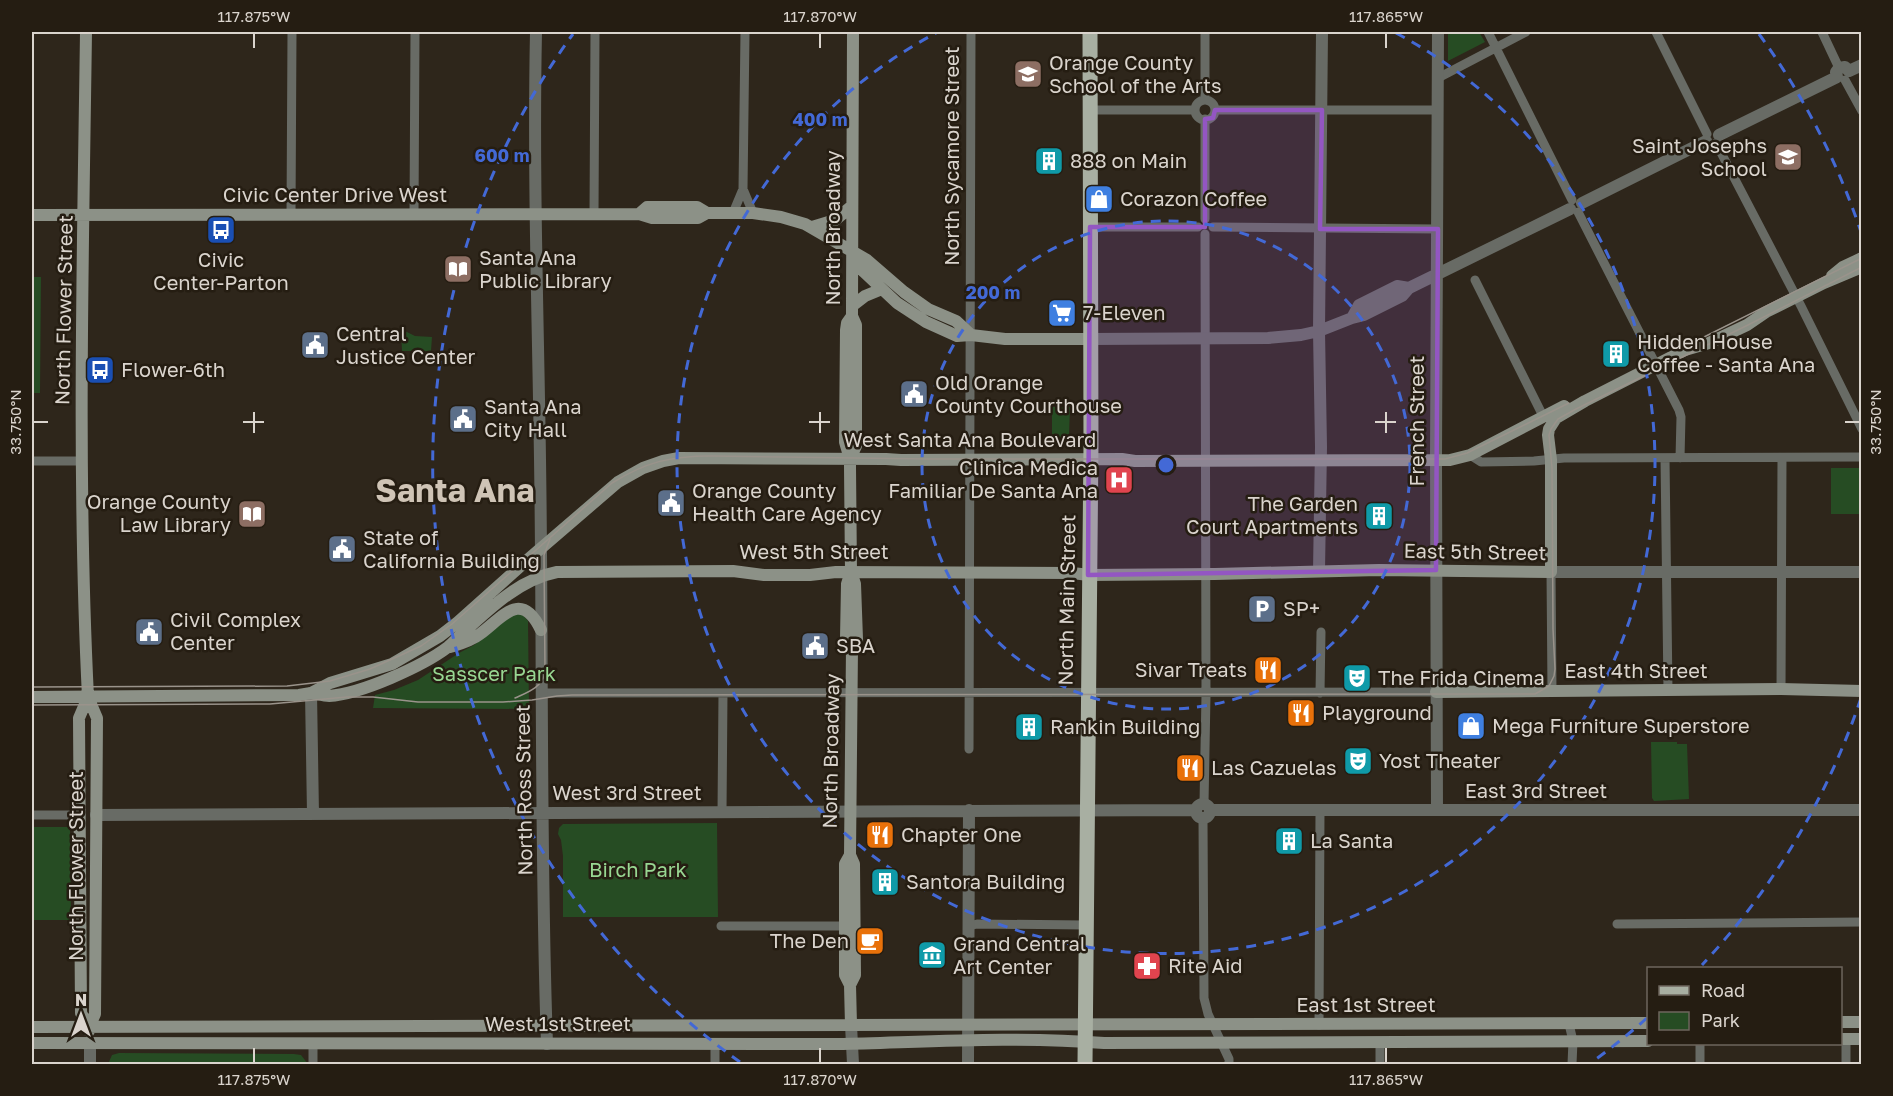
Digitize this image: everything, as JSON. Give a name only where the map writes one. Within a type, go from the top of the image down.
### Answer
[{"type":"main road","name":"North Flower Street","points":[[86,32],[82,461],[88,697],[97,718],[95,1014],[89,1027]]},
{"type":"main road","name":"North Broadway","points":[[851,1026],[850,985],[855,975],[850,926],[854,864],[850,855],[851,692],[852,646],[857,639],[855,584],[851,572],[850,459],[845,446],[845,406],[846,330],[852,311],[853,32]]},
{"type":"main road","name":"North Main Street","points":[[1085,1065],[1091,339],[1090,32]]},
{"type":"main road","points":[[812,227],[833,221],[852,206]]},
{"type":"main road","name":"Civic Center Drive West","points":[[32,215],[594,214],[643,211],[652,218],[698,218],[706,213],[753,213],[781,217],[812,227],[867,260],[904,292],[928,309],[956,321],[971,335]]},
{"type":"main road","name":"Civic Center Drive West","points":[[852,253],[864,272],[897,303],[926,322],[957,336],[971,335],[1005,339],[1091,339]]},
{"type":"main road","points":[[1824,282],[1843,267],[1862,258]]},
{"type":"main road","points":[[1551,572],[1551,460],[1548,435],[1556,418],[1741,318],[1766,312],[1824,282],[1862,267]]},
{"type":"main road","points":[[852,311],[865,296],[882,289]]},
{"type":"main road","name":"West Santa Ana Boulevard","points":[[311,693],[330,683],[392,664],[422,648],[458,622],[618,482],[635,471],[663,461],[679,458],[1450,460],[1470,455],[1572,401],[1585,401]]},
{"type":"main road","name":"East 5th Street","points":[[1088,575],[1436,570],[1551,572]]},
{"type":"main road","name":"West 5th Street","points":[[540,576],[558,572],[733,571],[764,575],[851,572],[1073,573],[1088,575]]},
{"type":"main road","name":"West Santa Ana Boulevard","points":[[32,696],[311,693],[329,696],[371,686],[409,670],[448,647],[509,595],[540,576]]},
{"type":"main road","points":[[448,647],[479,635],[506,612],[515,609],[525,610],[535,617],[541,630]]},
{"type":"main road","name":"East 4th Street","points":[[1436,692],[1862,691]]},
{"type":"main road","name":"North Flower Street","points":[[88,697],[79,718],[81,1013],[89,1027]]},
{"type":"main road","points":[[1842,1022],[1862,1022]]},
{"type":"main road","name":"East 1st Street","points":[[1084,1025],[1647,1023]]},
{"type":"main road","name":"West 1st Street","points":[[32,1027],[1084,1025]]},
{"type":"main road","points":[[89,1027],[90,1044]]},
{"type":"main road","points":[[1843,1040],[1862,1039]]},
{"type":"main road","name":"East 1st Street","points":[[1085,1042],[1647,1041]]},
{"type":"main road","name":"West 1st Street","points":[[32,1043],[1085,1042]]},
{"type":"street","points":[[291,215],[292,32]]},
{"type":"street","points":[[414,214],[415,32]]},
{"type":"street","name":"North Ross Street","points":[[536,32],[535,214],[547,1044]]},
{"type":"street","points":[[594,214],[595,32]]},
{"type":"street","points":[[733,213],[742,189],[745,32]]},
{"type":"street","name":"North Sycamore Street","points":[[969,749],[971,32]]},
{"type":"street","points":[[1205,32],[1205,100]]},
{"type":"street","points":[[1319,571],[1322,32]]},
{"type":"street","name":"French Street","points":[[1437,810],[1438,32]]},
{"type":"street","points":[[1488,32],[1681,417],[1680,458]]},
{"type":"street","points":[[1438,78],[1495,46],[1526,32]]},
{"type":"street","points":[[1656,32],[1796,297],[1862,429]]},
{"type":"street","points":[[1822,32],[1862,111]]},
{"type":"street","points":[[1091,339],[1268,338],[1319,332],[1364,315],[1402,296],[1409,288],[1862,65]]},
{"type":"street","points":[[1205,100],[1213,104],[1215,110],[1213,116],[1205,119],[1197,116],[1195,110],[1197,104],[1205,100]]},
{"type":"street","points":[[1090,110],[1195,110]]},
{"type":"street","points":[[1215,110],[1438,110]]},
{"type":"street","points":[[1205,119],[1204,998],[1208,1014],[1229,1065]]},
{"type":"street","points":[[742,189],[753,213]]},
{"type":"street","points":[[1090,227],[1438,229]]},
{"type":"street","points":[[1475,280],[1543,416]]},
{"type":"street","points":[[1470,455],[1481,462],[1665,458],[1862,458]]},
{"type":"street","points":[[1665,458],[1668,690]]},
{"type":"street","points":[[1781,690],[1782,458]]},
{"type":"street","points":[[32,461],[82,461]]},
{"type":"street","points":[[1551,572],[1552,691]]},
{"type":"street","name":"East 5th Street","points":[[1551,572],[1862,572]]},
{"type":"street","points":[[1320,693],[1321,632]]},
{"type":"street","name":"East 4th Street","points":[[542,693],[1436,692]]},
{"type":"street","points":[[311,693],[313,814]]},
{"type":"street","points":[[722,813],[723,693]]},
{"type":"street","points":[[968,1065],[969,810]]},
{"type":"street","name":"West 3rd Street","points":[[96,815],[1087,810]]},
{"type":"street","name":"East 3rd Street","points":[[1087,810],[1862,810]]},
{"type":"street","points":[[1318,1024],[1320,810]]},
{"type":"street","points":[[32,815],[80,815]]},
{"type":"street","points":[[1617,924],[1862,922]]},
{"type":"street","points":[[969,926],[977,924],[1085,925]]},
{"type":"street","points":[[721,926],[850,926]]},
{"type":"street","points":[[1569,1024],[1572,1065]]},
{"type":"street","points":[[851,1026],[853,1065]]},
{"type":"street","points":[[1843,1040],[1846,1065]]},
{"type":"street","points":[[1380,1042],[1380,1065]]},
{"type":"street","points":[[90,1044],[90,1065]]},
{"type":"street","points":[[313,1044],[313,1065]]},
{"type":"street","points":[[715,1044],[715,1065]]},
{"type":"street","points":[[1700,1045],[1700,1065]]},
{"type":"highlighted area","points":[[1215,110],[1322,110],[1320,229],[1438,229],[1436,570],[1088,575],[1090,227],[1205,227],[1205,119],[1213,118]]},
{"type":"green space","points":[[1448,32],[1479,32],[1485,42],[1448,61]]},
{"type":"green space","points":[[32,277],[41,277],[40,393],[32,393]]},
{"type":"green space","points":[[401,329],[415,336],[432,337],[431,351],[402,351]]},
{"type":"green space","points":[[1052,407],[1070,407],[1069,437],[1052,438]]},
{"type":"green space","points":[[1831,468],[1861,468],[1861,514],[1831,514]]},
{"type":"green space","name":"Sasscer Park","points":[[513,614],[522,614],[528,621],[529,709],[373,708],[375,695],[418,680],[474,645]]},
{"type":"green space","points":[[1651,742],[1687,744],[1689,799],[1654,801],[1652,798]]},
{"type":"green space","name":"Birch Park","points":[[717,823],[718,917],[563,917],[563,856],[558,834],[563,824]]},
{"type":"green space","points":[[32,827],[70,827],[71,920],[32,920]]},
{"type":"green space","points":[[119,1053],[294,1054],[301,1055],[308,1064],[108,1064],[112,1055]]},
{"type":"tram line","points":[[1698,340],[1862,258]]},
{"type":"tram line","points":[[32,705],[270,704],[347,697],[373,697],[418,702],[503,702],[572,695],[1535,694],[1549,686],[1555,669],[1552,468],[1549,435],[1558,419],[1862,267]]},
{"type":"tram line","points":[[32,687],[287,686],[330,681],[370,669],[421,646],[452,624],[612,483],[647,465],[671,459],[711,456],[930,459],[1445,459],[1467,453],[1569,403]]},
{"type":"tram line","points":[[515,698],[537,686],[545,673],[544,555],[550,539]]},
{"type":"place","name":"Orange County School of the Arts","points":[[1028,74]]},
{"type":"place","name":"Saint Josephs School","points":[[1788,157]]},
{"type":"place","name":"888 on Main","points":[[1049,161]]},
{"type":"place","name":"Corazon Coffee","points":[[1099,199]]},
{"type":"place","name":"Civic Center-Parton","points":[[221,230]]},
{"type":"place","name":"Santa Ana Public Library","points":[[458,269]]},
{"type":"place","name":"7-Eleven","points":[[1062,313]]},
{"type":"place","name":"Central Justice Center","points":[[315,345]]},
{"type":"place","name":"Hidden House Coffee - Santa Ana","points":[[1616,354]]},
{"type":"place","name":"Flower-6th","points":[[100,370]]},
{"type":"place","name":"Old Orange County Courthouse","points":[[914,394]]},
{"type":"place","name":"Santa Ana City Hall","points":[[463,419]]},
{"type":"place","name":"Clinica Medica Familiar De Santa Ana","points":[[1119,480]]},
{"type":"place","name":"Orange County Health Care Agency","points":[[671,503]]},
{"type":"place","name":"Orange County Law Library","points":[[252,514]]},
{"type":"place","name":"The Garden Court Apartments","points":[[1379,516]]},
{"type":"place","name":"State of California Building","points":[[342,549]]},
{"type":"place","name":"SP+","points":[[1262,609]]},
{"type":"place","name":"Civil Complex Center","points":[[149,632]]},
{"type":"place","name":"SBA","points":[[815,646]]},
{"type":"place","name":"Sivar Treats","points":[[1268,670]]},
{"type":"place","name":"The Frida Cinema","points":[[1357,678]]},
{"type":"place","name":"Playground","points":[[1301,713]]},
{"type":"place","name":"Mega Furniture Superstore","points":[[1471,726]]},
{"type":"place","name":"Rankin Building","points":[[1029,727]]},
{"type":"place","name":"Yost Theater","points":[[1358,761]]},
{"type":"place","name":"Las Cazuelas","points":[[1190,768]]},
{"type":"place","name":"Chapter One","points":[[880,835]]},
{"type":"place","name":"La Santa","points":[[1289,841]]},
{"type":"place","name":"Santora Building","points":[[885,882]]},
{"type":"place","name":"The Den","points":[[870,941]]},
{"type":"place","name":"Grand Central Art Center","points":[[932,955]]},
{"type":"place","name":"Rite Aid","points":[[1147,966]]},
{"type":"district","name":"Santa Ana","points":[[455,491]]}]
